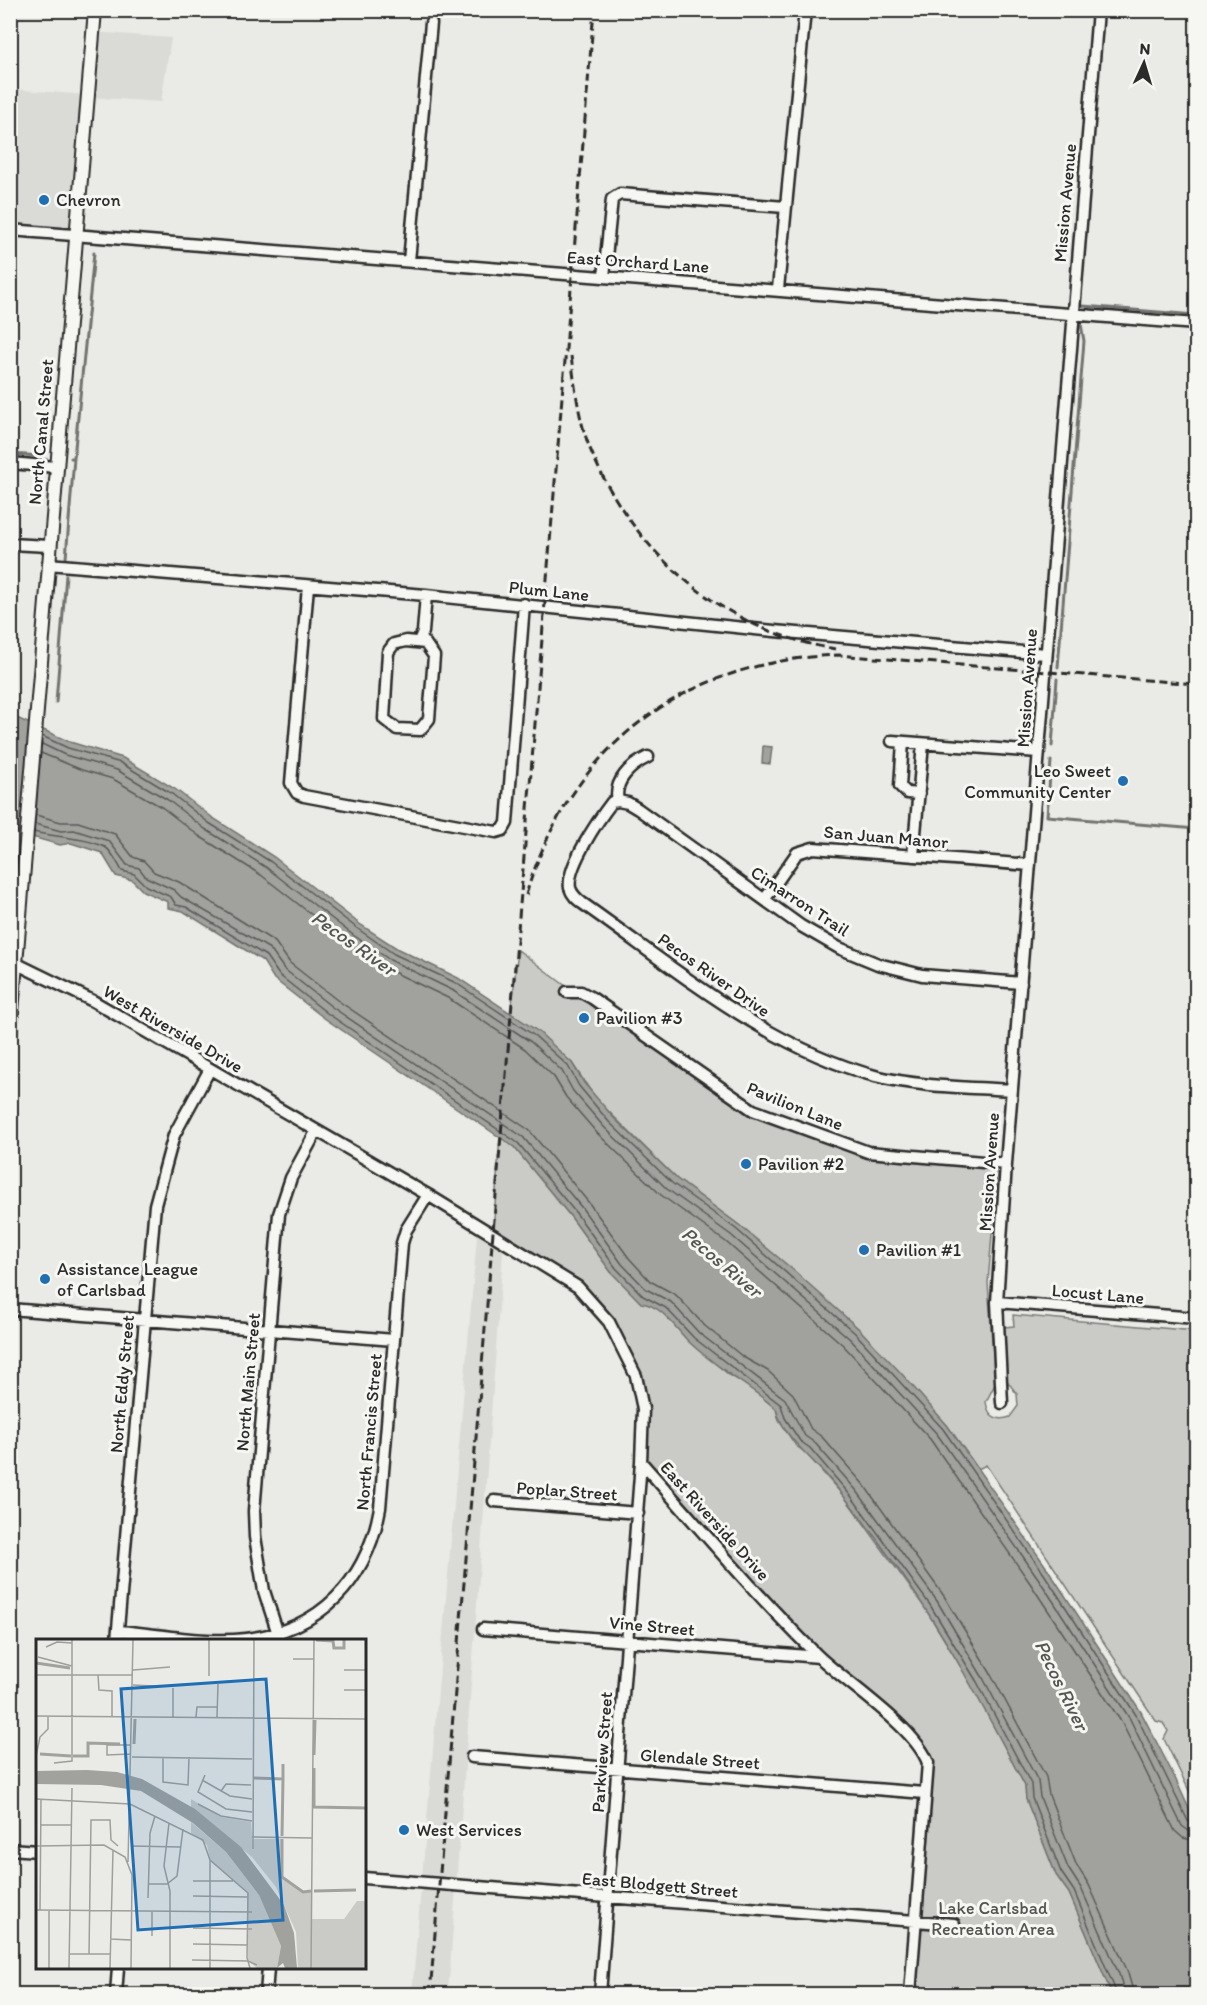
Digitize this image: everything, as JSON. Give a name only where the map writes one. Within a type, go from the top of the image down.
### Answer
[{"type":"main road","name":"North Canal Street","points":[[10,1036],[13,962],[20,945],[49,546],[95,10]]},
{"type":"street","points":[[778,289],[806,10]]},
{"type":"street","name":"Mission Avenue","points":[[1002,1403],[997,1302],[1011,1090],[1098,10]]},
{"type":"street","points":[[409,261],[431,23]]},
{"type":"street","points":[[604,277],[612,199],[620,194],[785,207]]},
{"type":"street","name":"East Orchard Lane","points":[[10,230],[778,289],[1197,324]]},
{"type":"street","points":[[10,463],[56,467]]},
{"type":"street","points":[[10,544],[49,546]]},
{"type":"street","name":"Plum Lane","points":[[48,564],[426,595],[774,631],[1046,654]]},
{"type":"street","points":[[308,586],[291,783],[293,789],[304,796],[495,832],[503,830],[507,823],[524,604]]},
{"type":"street","points":[[419,641],[423,632],[426,595]]},
{"type":"street","points":[[419,641],[429,646],[434,656],[429,719],[420,730],[398,729],[386,723],[383,712],[388,652],[394,644],[419,641]]},
{"type":"street","points":[[919,794],[907,793],[900,786],[898,741],[1038,752]]},
{"type":"street","points":[[913,856],[923,744]]},
{"type":"street","name":"Pecos River Drive","points":[[648,757],[637,762],[623,778],[616,793],[618,801],[612,802],[591,832],[570,881],[573,896],[757,1026],[799,1049],[878,1076],[919,1083],[1011,1090]]},
{"type":"street","name":"Cimarron Trail","points":[[618,801],[628,803],[638,809],[828,943],[878,964],[922,975],[1021,983]]},
{"type":"street","name":"San Juan Manor","points":[[765,900],[797,853],[805,849],[1030,865]]},
{"type":"street","name":"West Riverside Drive","points":[[13,962],[60,983],[316,1132]]},
{"type":"street","name":"Pavilion Lane","points":[[567,992],[581,992],[592,998],[753,1110],[868,1152],[1006,1164]]},
{"type":"street","name":"North Eddy Street","points":[[118,1636],[153,1219],[163,1169],[182,1118],[210,1069]]},
{"type":"street","name":"East Riverside Drive","points":[[316,1132],[551,1268],[578,1287],[597,1306],[620,1339],[636,1376],[643,1409],[641,1462],[752,1588],[819,1657],[915,1741],[928,1763],[910,1995]]},
{"type":"street","name":"North Main Street","points":[[279,1637],[264,1591],[254,1523],[279,1214],[291,1178],[316,1132]]},
{"type":"street","name":"North Francis Street","points":[[118,1636],[219,1639],[279,1637],[334,1600],[360,1568],[373,1542],[380,1508],[402,1243],[406,1230],[428,1195]]},
{"type":"street","name":"Locust Lane","points":[[997,1302],[1197,1318]]},
{"type":"street","points":[[10,1309],[394,1340]]},
{"type":"street","name":"Parkview Street","points":[[600,1995],[641,1462]]},
{"type":"street","name":"Poplar Street","points":[[494,1502],[638,1513]]},
{"type":"street","name":"Vine Street","points":[[483,1629],[819,1657]]},
{"type":"street","name":"Glendale Street","points":[[472,1757],[926,1793]]},
{"type":"street","points":[[10,1849],[36,1851]]},
{"type":"street","name":"East Blodgett Street","points":[[366,1878],[954,1924]]},
{"type":"street","points":[[116,1995],[118,1969]]},
{"type":"street","points":[[266,1995],[268,1969]]},
{"type":"shaded area","points":[[93,32],[171,38],[161,102],[88,97],[76,234],[11,230],[10,89],[88,95]]},
{"type":"shaded area","points":[[478,1225],[504,1240],[448,1994],[412,1994]]},
{"type":"green space","points":[[518,950],[587,1002],[749,1115],[866,1157],[993,1169],[997,1173],[988,1283],[995,1384],[986,1402],[994,1417],[1001,1419],[1010,1417],[1018,1406],[1017,1394],[1007,1381],[1004,1327],[1014,1326],[1013,1315],[1196,1331],[1196,1805],[1164,1739],[1168,1731],[1163,1723],[1156,1721],[986,1465],[978,1469],[947,1425],[859,1329],[739,1225],[677,1179],[596,1099],[572,1063],[511,1013]]},
{"type":"green space","name":"Lake Carlsbad Recreation Area","points":[[500,1136],[514,1147],[571,1217],[611,1272],[662,1312],[690,1342],[729,1375],[754,1389],[776,1409],[779,1421],[796,1446],[805,1452],[846,1499],[925,1608],[972,1685],[1025,1786],[1026,1799],[1056,1875],[1069,1893],[1112,1994],[910,1994],[928,1763],[921,1750],[819,1657],[641,1462],[641,1395],[597,1306],[493,1233]]},
{"type":"water","name":"Pecos River","points":[[10,715],[70,742],[123,758],[175,789],[213,818],[274,857],[361,925],[398,949],[458,978],[539,1032],[572,1063],[584,1083],[614,1118],[677,1179],[739,1225],[791,1268],[859,1329],[901,1373],[947,1425],[1049,1571],[1141,1712],[1175,1778],[1196,1824],[1196,1994],[1112,1994],[1069,1893],[1056,1875],[1026,1799],[1025,1786],[964,1672],[913,1590],[886,1552],[836,1487],[797,1445],[785,1429],[776,1409],[697,1350],[661,1312],[641,1303],[611,1272],[571,1217],[514,1147],[324,1018],[274,979],[263,961],[183,911],[168,908],[168,902],[143,891],[132,880],[116,876],[102,853],[71,843],[60,845],[11,831]]},
{"type":"water","points":[[763,746],[772,747],[770,764],[762,763]]},
{"type":"waterway","points":[[74,458],[94,253]]},
{"type":"waterway","points":[[1083,306],[1196,315]]},
{"type":"waterway","points":[[1058,667],[1084,341],[1081,324]]},
{"type":"waterway","points":[[10,454],[42,456]]},
{"type":"waterway","points":[[66,558],[74,458],[71,458]]},
{"type":"waterway","points":[[56,702],[66,575]]},
{"type":"waterway","points":[[1052,746],[1057,679]]},
{"type":"waterway","points":[[1051,761],[1047,816],[1196,829]]},
{"type":"railway","points":[[430,1994],[594,10]]},
{"type":"railway","points":[[571,356],[580,413],[589,446],[607,484],[629,519],[655,552],[685,580],[719,605],[755,624],[794,639],[835,649]]},
{"type":"railway","points":[[526,895],[546,842],[572,795],[603,755],[641,721],[683,694],[730,674],[782,661],[838,655],[1196,684]]},
{"type":"place","name":"Chevron","points":[[44,200]]},
{"type":"place","name":"Leo Sweet Community Center","points":[[1123,781]]},
{"type":"place","name":"Pavilion #3","points":[[584,1018]]},
{"type":"place","name":"Pavilion #2","points":[[746,1164]]},
{"type":"place","name":"Pavilion #1","points":[[864,1250]]},
{"type":"place","name":"Assistance League of Carlsbad","points":[[45,1279]]},
{"type":"place","name":"West Services","points":[[404,1830]]}]
